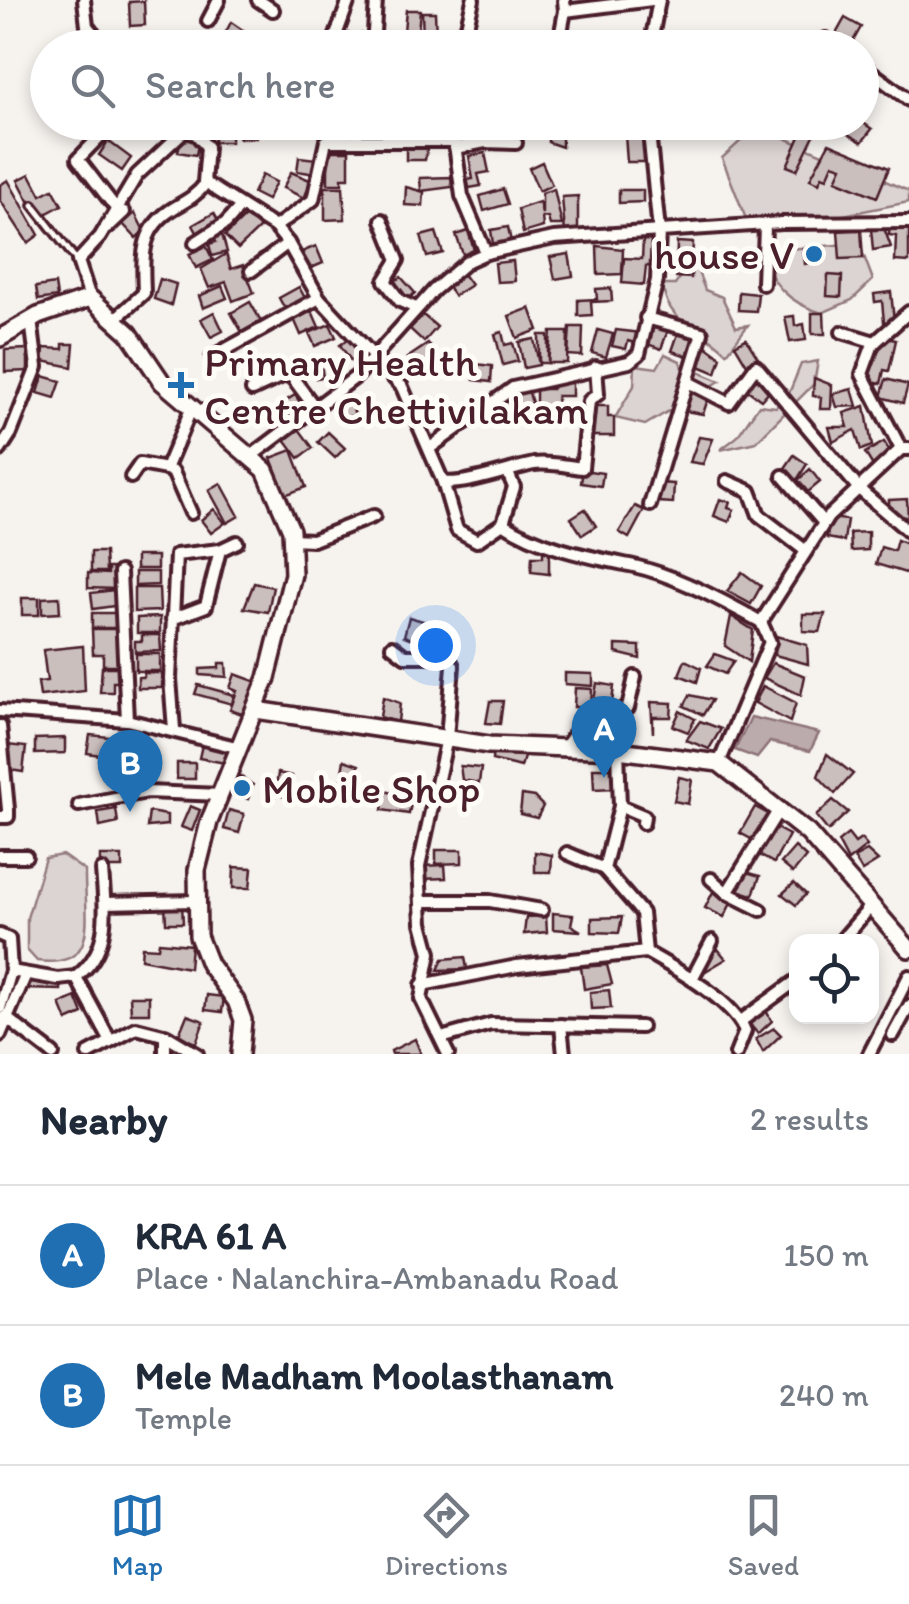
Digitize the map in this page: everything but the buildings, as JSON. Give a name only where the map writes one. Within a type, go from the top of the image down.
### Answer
[{"type":"main road","points":[[0,338],[31,320],[90,298],[114,320],[162,382],[265,470],[278,494],[291,539],[292,574],[256,710],[221,795],[197,870],[204,950],[243,1020],[240,1054]]},
{"type":"main road","points":[[256,710],[489,745],[566,746],[718,762],[780,808],[909,949]]},
{"type":"street","points":[[84,0],[91,30]]},
{"type":"street","points":[[208,22],[219,0]]},
{"type":"street","points":[[258,0],[273,10]]},
{"type":"street","points":[[338,30],[349,0]]},
{"type":"street","points":[[374,30],[376,0]]},
{"type":"street","points":[[466,30],[473,0]]},
{"type":"street","points":[[564,6],[655,0],[652,30]]},
{"type":"street","points":[[879,78],[909,100]]},
{"type":"street","points":[[96,140],[78,159],[119,210]]},
{"type":"street","points":[[90,298],[78,264],[119,210],[137,174],[174,140]]},
{"type":"street","points":[[114,320],[144,294],[143,246],[149,229],[196,196],[206,183],[207,147],[201,140]]},
{"type":"street","points":[[275,227],[313,200],[326,140],[516,143]]},
{"type":"street","points":[[454,140],[462,196],[486,253]]},
{"type":"street","points":[[430,448],[513,388],[634,360],[658,280],[650,140]]},
{"type":"street","points":[[206,183],[275,227],[319,298],[402,387],[430,448],[457,530],[466,538],[477,542],[503,524],[514,487],[508,473]]},
{"type":"street","points":[[195,243],[226,223],[241,206]]},
{"type":"street","points":[[382,220],[398,260],[386,281],[400,302],[416,308]]},
{"type":"street","points":[[250,458],[376,356],[416,308],[468,261],[486,253],[554,238],[843,220],[909,222]]},
{"type":"street","points":[[762,284],[766,226]]},
{"type":"street","points":[[251,271],[288,243]]},
{"type":"street","points":[[212,357],[319,298]]},
{"type":"street","points":[[761,622],[824,524],[905,449],[862,374],[874,343],[909,312]]},
{"type":"street","points":[[646,318],[702,332],[650,505]]},
{"type":"street","points":[[0,450],[12,433],[37,367],[31,320]]},
{"type":"street","points":[[842,332],[874,343]]},
{"type":"street","points":[[442,482],[462,483],[493,471],[508,473],[536,464],[582,468],[589,400],[598,394],[596,366]]},
{"type":"street","points":[[688,382],[730,403],[756,366],[860,490],[909,532]]},
{"type":"street","points":[[252,390],[289,373],[316,408]]},
{"type":"street","points":[[166,469],[192,407]]},
{"type":"street","points":[[131,478],[140,464],[174,472],[191,513]]},
{"type":"street","points":[[784,476],[824,524]]},
{"type":"street","points":[[726,481],[750,491],[760,514],[806,551]]},
{"type":"street","points":[[291,539],[313,540],[374,516]]},
{"type":"street","points":[[503,524],[531,537],[706,591],[761,622],[770,642],[718,762]]},
{"type":"street","points":[[174,728],[172,619],[176,555],[220,550],[237,542]]},
{"type":"street","points":[[172,619],[206,606],[220,550]]},
{"type":"street","points":[[120,572],[127,720]]},
{"type":"street","points":[[392,646],[405,656],[442,655],[452,661],[447,738],[422,842],[421,901],[430,953],[422,985],[424,1007],[448,1054]]},
{"type":"street","points":[[566,746],[584,722],[628,708],[635,677]]},
{"type":"street","points":[[0,711],[127,720],[174,728],[240,748]]},
{"type":"street","points":[[0,726],[8,809],[8,817],[0,817]]},
{"type":"street","points":[[604,868],[620,806],[618,750]]},
{"type":"street","points":[[79,805],[147,792],[221,795]]},
{"type":"street","points":[[620,806],[644,816],[643,822]]},
{"type":"street","points":[[727,893],[780,808]]},
{"type":"street","points":[[567,853],[604,868],[642,913],[646,952]]},
{"type":"street","points":[[0,856],[26,856]]},
{"type":"street","points":[[11,972],[76,977],[87,969],[103,942],[102,870]]},
{"type":"street","points":[[711,879],[727,893],[762,910]]},
{"type":"street","points":[[105,903],[197,901]]},
{"type":"street","points":[[421,901],[490,901],[542,910]]},
{"type":"street","points":[[847,934],[872,905]]},
{"type":"street","points":[[0,935],[10,940],[11,972],[0,1035]]},
{"type":"street","points":[[692,979],[712,942]]},
{"type":"street","points":[[422,985],[517,966],[646,952],[692,979],[741,1020],[745,1031],[736,1054]]},
{"type":"street","points":[[2,1013],[26,974]]},
{"type":"street","points":[[869,1054],[896,993],[909,976]]},
{"type":"street","points":[[76,977],[110,1040]]},
{"type":"street","points":[[741,1020],[789,986]]},
{"type":"street","points":[[893,1035],[909,1006]]},
{"type":"street","points":[[2,1013],[53,1054]]},
{"type":"street","points":[[441,1038],[491,1024],[641,1027]]},
{"type":"street","points":[[561,1025],[564,1054]]},
{"type":"street","points":[[88,1054],[136,1028],[165,1035],[197,1054]]},
{"type":"street","points":[[165,1035],[165,1054]]},
{"type":"lane","points":[[33,205],[78,264]]},
{"type":"shaded area","points":[[742,140],[790,140],[909,191],[909,202],[778,228],[746,219],[722,158]]},
{"type":"shaded area","points":[[859,243],[873,280],[852,300],[822,313],[783,291],[771,273],[765,251]]},
{"type":"shaded area","points":[[693,259],[705,290],[722,297],[736,327],[748,325],[727,353],[679,318],[666,300],[662,285],[675,285]]},
{"type":"shaded area","points":[[665,354],[680,361],[685,378],[694,370],[720,381],[645,425],[615,418],[634,386],[635,365],[657,368]]},
{"type":"shaded area","points":[[818,361],[814,384],[756,442],[720,450],[737,437],[759,405],[776,407],[790,391],[801,364]]},
{"type":"shaded area","points":[[751,717],[819,733],[810,751],[770,742],[757,758],[735,750]]},
{"type":"shaded area","points":[[62,855],[85,871],[85,936],[72,956],[37,961],[27,950],[27,918],[45,858]]},
{"type":"place","name":"house V","points":[[814,254]]},
{"type":"place","name":"Primary Health Centre Chettivilakam","points":[[181,385]]},
{"type":"place","name":"KRA 61 A","points":[[604,778]]},
{"type":"place","name":"Mobile Shop","points":[[242,788]]},
{"type":"place","name":"Mele Madham Moolasthanam","points":[[130,812]]}]
